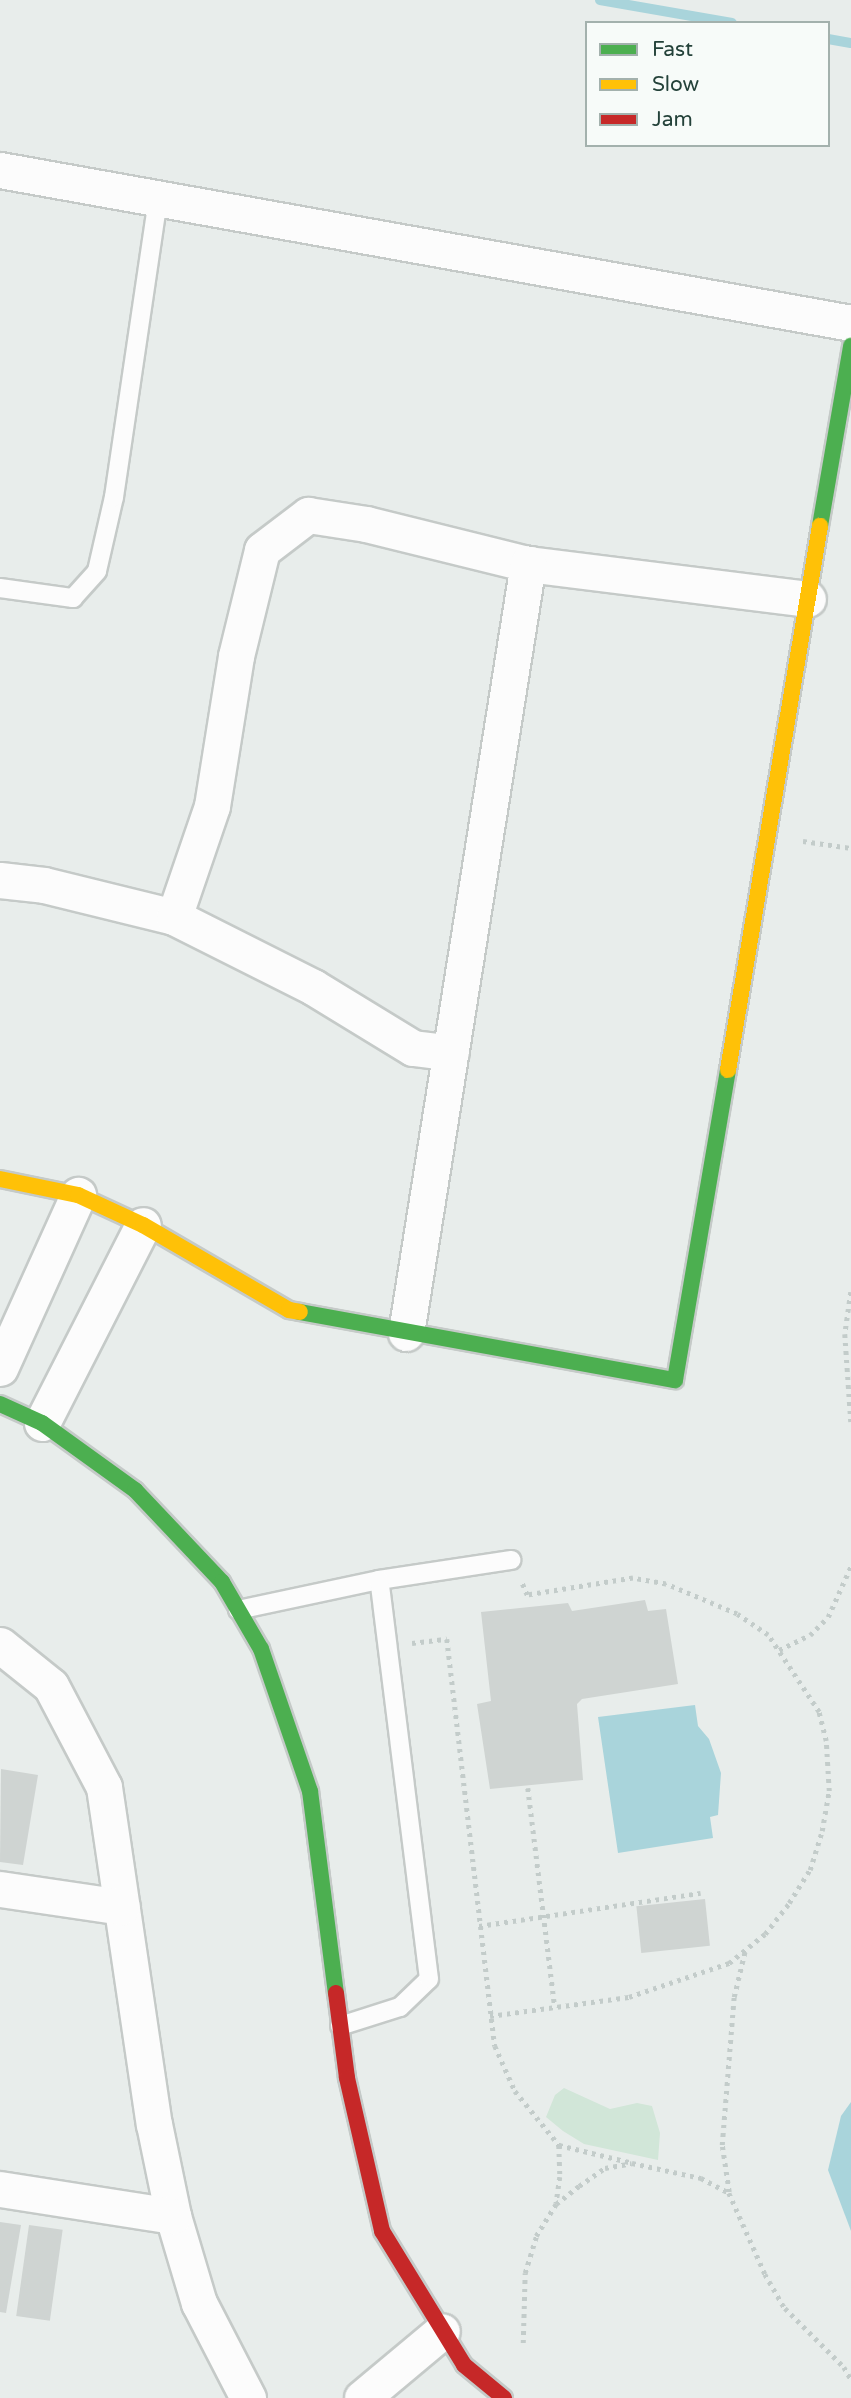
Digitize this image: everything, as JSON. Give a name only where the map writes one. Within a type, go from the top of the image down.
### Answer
[{"type":"street","points":[[0,170],[851,323]]},
{"type":"street","points":[[0,1179],[78,1195],[143,1226],[289,1310],[676,1380],[851,346]]},
{"type":"street","points":[[174,917],[212,806],[236,656],[262,550],[308,515],[366,524],[528,564],[808,599]]},
{"type":"street","points":[[406,1333],[528,564]]},
{"type":"street","points":[[0,880],[44,886],[174,917],[313,987],[413,1048],[451,1053]]},
{"type":"street","points":[[0,1367],[78,1195]]},
{"type":"street","points":[[42,1423],[143,1226]]},
{"type":"street","points":[[0,1404],[42,1423],[135,1490],[222,1582],[261,1649],[310,1791],[347,2078],[382,2231],[442,2331],[486,2393]]},
{"type":"street","points":[[0,1645],[51,1686],[104,1787],[154,2124],[173,2216],[199,2303],[248,2398]]},
{"type":"street","points":[[0,1889],[122,1907]]},
{"type":"street","points":[[0,2189],[173,2216]]},
{"type":"street","points":[[363,2398],[442,2331]]},
{"type":"lane","points":[[0,588],[73,598],[97,571],[114,497],[158,199]]},
{"type":"lane","points":[[238,1610],[379,1580],[511,1560]]},
{"type":"lane","points":[[340,2026],[400,2007],[429,1979],[379,1580]]},
{"type":"path","points":[[768,835],[851,848]]},
{"type":"path","points":[[851,1292],[845,1334],[851,1422]]},
{"type":"path","points":[[491,2016],[629,1997],[729,1963],[765,1934],[810,1870],[822,1832],[829,1791],[826,1741],[820,1712],[768,1635],[737,1614],[666,1584],[633,1577],[527,1595],[511,1560]]},
{"type":"path","points":[[779,1650],[810,1635],[828,1617],[851,1566]]},
{"type":"path","points":[[389,1646],[447,1639],[495,2046],[515,2091],[559,2145],[701,2178],[729,2193]]},
{"type":"path","points":[[528,1788],[555,2007]]},
{"type":"path","points":[[480,1926],[701,1893]]},
{"type":"path","points":[[746,1950],[734,1997],[722,2145],[729,2193],[765,2274],[785,2308],[844,2367],[851,2379]]},
{"type":"path","points":[[556,2204],[560,2177],[559,2145]]},
{"type":"path","points":[[523,2343],[525,2273],[536,2236],[556,2204],[605,2168],[632,2163]]},
{"type":"green space","points":[[564,2088],[610,2109],[637,2103],[652,2106],[660,2133],[658,2160],[584,2144],[563,2131],[546,2117],[555,2095]]},
{"type":"water","points":[[695,1705],[698,1726],[709,1739],[721,1773],[718,1815],[710,1817],[713,1838],[618,1853],[598,1717]]},
{"type":"water","points":[[851,2102],[851,2231],[828,2170],[841,2116]]},
{"type":"building","points":[[645,1600],[648,1611],[666,1609],[678,1684],[582,1699],[577,1704],[583,1780],[490,1789],[477,1704],[491,1701],[481,1612],[568,1603],[572,1611]]},
{"type":"building","points":[[1,1769],[38,1775],[23,1865],[0,1862]]},
{"type":"building","points":[[705,1899],[710,1946],[641,1953],[636,1906]]},
{"type":"building","points":[[0,2222],[21,2225],[6,2313],[0,2312]]},
{"type":"building","points":[[29,2225],[63,2230],[50,2321],[16,2316]]},
{"type":"waterway","points":[[600,0],[721,21]]},
{"type":"waterway","points":[[830,39],[851,43]]},
{"type":"traffic: fast","points":[[820,526],[851,346]]},
{"type":"traffic: fast","points":[[300,1312],[675,1380],[728,1070]]},
{"type":"traffic: fast","points":[[0,1404],[42,1423],[135,1490],[222,1582],[261,1649],[310,1791],[336,1993]]},
{"type":"traffic: slow","points":[[728,1070],[820,526]]},
{"type":"traffic: slow","points":[[0,1179],[78,1195],[143,1225],[289,1310],[300,1312]]},
{"type":"traffic: jam","points":[[336,1993],[347,2078],[382,2231],[464,2365],[504,2398]]}]
